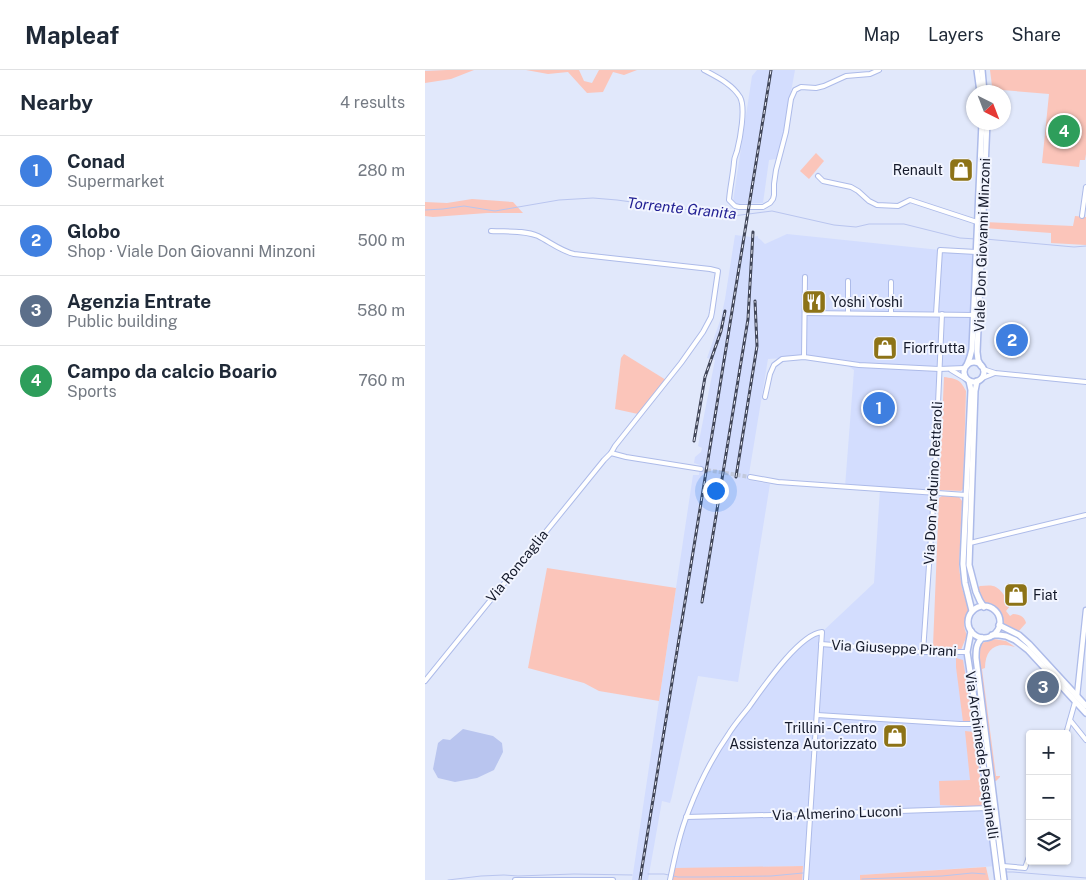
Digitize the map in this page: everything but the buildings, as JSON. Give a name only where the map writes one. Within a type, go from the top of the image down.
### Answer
[{"type":"main road","points":[[977,70],[979,85]]},
{"type":"main road","points":[[981,70],[983,85]]},
{"type":"main road","name":"Viale Don Giovanni Minzoni","points":[[971,631],[968,621],[969,616],[973,612],[965,583],[963,564],[971,390],[964,374],[972,349],[978,249],[982,130]]},
{"type":"main road","name":"Viale Don Giovanni Minzoni","points":[[979,226],[986,130]]},
{"type":"main road","name":"Viale Don Giovanni Minzoni","points":[[978,249],[977,352],[983,374],[979,380],[975,400],[969,565],[973,582],[984,607],[994,610],[999,619],[999,625],[1019,635],[1029,644],[1086,713]]},
{"type":"main road","points":[[966,367],[973,362],[982,367]]},
{"type":"main road","points":[[968,380],[979,380]]},
{"type":"main road","points":[[973,612],[978,608],[984,607]]},
{"type":"main road","points":[[971,631],[976,636],[982,638],[992,635],[997,631],[999,625]]},
{"type":"main road","name":"Via Archimede Pasquinelli","points":[[971,631],[967,652],[998,880]]},
{"type":"main road","name":"Viale Don Giovanni Minzoni","points":[[992,635],[1006,636],[1022,644],[1076,699],[1086,706]]},
{"type":"main road","name":"Via Archimede Pasquinelli","points":[[982,638],[976,647],[976,658],[1004,880]]},
{"type":"street","points":[[703,70],[723,80],[740,96],[742,102],[743,112],[737,152],[733,160],[734,167],[729,200],[732,204],[739,207],[763,207],[773,199],[776,170],[786,132],[793,92],[801,87],[817,88],[846,76],[870,74],[879,70]]},
{"type":"street","points":[[818,176],[823,180],[851,187],[877,205],[898,206],[910,200],[979,226]]},
{"type":"street","points":[[1081,216],[1086,187]]},
{"type":"street","name":"Via Roncaglia","points":[[425,681],[611,453],[681,363],[711,317],[718,271],[574,254],[566,252],[531,234],[491,231]]},
{"type":"street","points":[[936,314],[940,250],[978,249]]},
{"type":"street","points":[[804,357],[805,277]]},
{"type":"street","points":[[848,281],[848,313]]},
{"type":"street","points":[[891,282],[891,314]]},
{"type":"street","points":[[805,312],[974,314]]},
{"type":"street","name":"Via Don Arduino Rettaroli","points":[[923,652],[934,493],[942,314]]},
{"type":"street","points":[[765,397],[774,365],[782,359],[804,357],[859,365],[939,369],[966,367]]},
{"type":"street","points":[[982,367],[995,373],[1086,382]]},
{"type":"street","points":[[949,369],[968,380]]},
{"type":"street","points":[[979,380],[995,373]]},
{"type":"street","points":[[611,453],[701,469]]},
{"type":"street","points":[[750,478],[778,482],[966,495]]},
{"type":"street","points":[[970,543],[1086,516]]},
{"type":"street","points":[[1067,730],[1076,699],[1086,610]]},
{"type":"street","points":[[670,880],[686,817],[705,775],[727,735],[774,673],[797,648],[813,634],[822,632],[806,880]]},
{"type":"street","name":"Via Giuseppe Pirani","points":[[821,644],[923,652],[967,652]]},
{"type":"street","points":[[817,716],[978,724]]},
{"type":"street","points":[[1070,720],[1086,740]]},
{"type":"street","points":[[1081,733],[1086,732]]},
{"type":"street","name":"Via Almerino Luconi","points":[[686,817],[989,808]]},
{"type":"street","points":[[1003,866],[1025,868],[1026,865]]},
{"type":"street","points":[[515,880],[613,880]]},
{"type":"shaded area","points":[[474,70],[451,79],[425,83],[425,71]]},
{"type":"shaded area","points":[[526,70],[579,70],[584,81],[592,83],[599,70],[637,70],[624,75],[613,72],[603,92],[587,93],[568,72],[548,74]]},
{"type":"shaded area","points":[[757,70],[795,70],[784,130],[776,159],[769,160],[763,203],[736,204],[733,201],[752,76]]},
{"type":"shaded area","points":[[990,70],[1086,70],[1086,154],[1085,160],[1080,160],[1079,167],[1042,163],[1049,94],[1011,91],[1011,85],[992,85]]},
{"type":"shaded area","points":[[816,153],[824,161],[809,179],[800,171]]},
{"type":"shaded area","points":[[472,199],[513,202],[523,213],[425,216],[425,202],[447,203]]},
{"type":"shaded area","points":[[1075,216],[1086,217],[1086,245],[1051,243],[1051,233],[984,228],[984,222],[1073,226]]},
{"type":"shaded area","points":[[787,234],[976,252],[972,349],[965,368],[939,369],[923,651],[967,652],[997,866],[861,875],[860,880],[802,880],[803,866],[673,869],[686,817],[705,775],[728,735],[774,673],[806,640],[822,632],[874,583],[880,489],[845,487],[854,370],[844,363],[804,357],[768,359],[748,480],[770,484],[738,682],[698,676],[670,803],[662,801],[648,880],[632,880],[693,475],[699,475],[700,465],[694,463],[695,457],[701,452],[702,448],[698,446],[715,360],[707,358],[721,318],[735,235],[758,236],[765,244]]},
{"type":"shaded area","points":[[624,354],[666,380],[638,414],[615,409],[621,358]]},
{"type":"shaded area","points":[[944,377],[958,380],[966,391],[963,489],[961,491],[939,490]]},
{"type":"shaded area","points":[[942,496],[959,497],[962,501],[959,568],[962,588],[969,611],[964,623],[967,635],[961,650],[935,649],[933,646],[939,498]]},
{"type":"shaded area","points":[[547,568],[676,588],[659,701],[599,691],[584,683],[528,668]]},
{"type":"shaded area","points":[[980,586],[996,587],[1009,603],[1010,606],[1006,611],[1010,616],[1013,614],[1024,619],[1026,623],[1018,632],[1002,625],[997,612],[984,605],[977,591],[977,588]]},
{"type":"shaded area","points":[[994,639],[1006,641],[1015,647],[1003,645],[993,648],[987,655],[985,668],[982,669],[996,776],[1000,776],[996,781],[992,761],[988,754],[977,663],[980,645]]},
{"type":"shaded area","points":[[956,658],[963,660],[973,722],[963,722]]},
{"type":"shaded area","points":[[463,729],[493,736],[502,743],[503,752],[494,770],[477,778],[455,782],[438,778],[433,769],[438,743],[443,739],[450,740]]},
{"type":"shaded area","points":[[965,731],[974,732],[984,807],[940,805],[939,781],[970,780]]},
{"type":"shaded area","points":[[803,866],[802,880],[672,880],[675,868]]},
{"type":"shaded area","points":[[986,867],[989,880],[860,880],[860,875]]},
{"type":"waterway","name":"Torrente Granita","points":[[425,210],[464,206],[495,211],[559,200],[593,198],[733,216],[772,211],[834,225],[856,227],[869,224],[904,224],[960,238],[976,239]]},
{"type":"waterway","name":"Torrente Granita","points":[[985,239],[1074,247],[1086,246]]},
{"type":"waterway","points":[[1007,872],[1086,878]]},
{"type":"waterway","points":[[648,874],[701,877],[771,876],[803,873]]},
{"type":"waterway","points":[[862,879],[972,873],[985,874]]},
{"type":"waterway","points":[[448,880],[504,875],[632,875]]},
{"type":"tunnel","points":[[701,469],[750,477]]},
{"type":"railway","points":[[640,880],[771,70]]},
{"type":"railway","points":[[702,602],[748,319],[753,232]]},
{"type":"railway","points":[[736,477],[757,346],[755,301]]},
{"type":"railway","points":[[694,441],[705,377],[721,331],[725,311]]},
{"type":"place","name":"Campo da calcio Boario","points":[[1064,131]]},
{"type":"place","name":"Renault","points":[[961,170]]},
{"type":"place","name":"Yoshi Yoshi","points":[[814,302]]},
{"type":"place","name":"Globo","points":[[1012,340]]},
{"type":"place","name":"Fiorfrutta","points":[[885,348]]},
{"type":"place","name":"Conad","points":[[879,408]]},
{"type":"place","name":"Fiat","points":[[1016,595]]},
{"type":"place","name":"Agenzia Entrate","points":[[1043,687]]},
{"type":"place","name":"Trillini - Centro Assistenza Autorizzato","points":[[895,736]]}]
